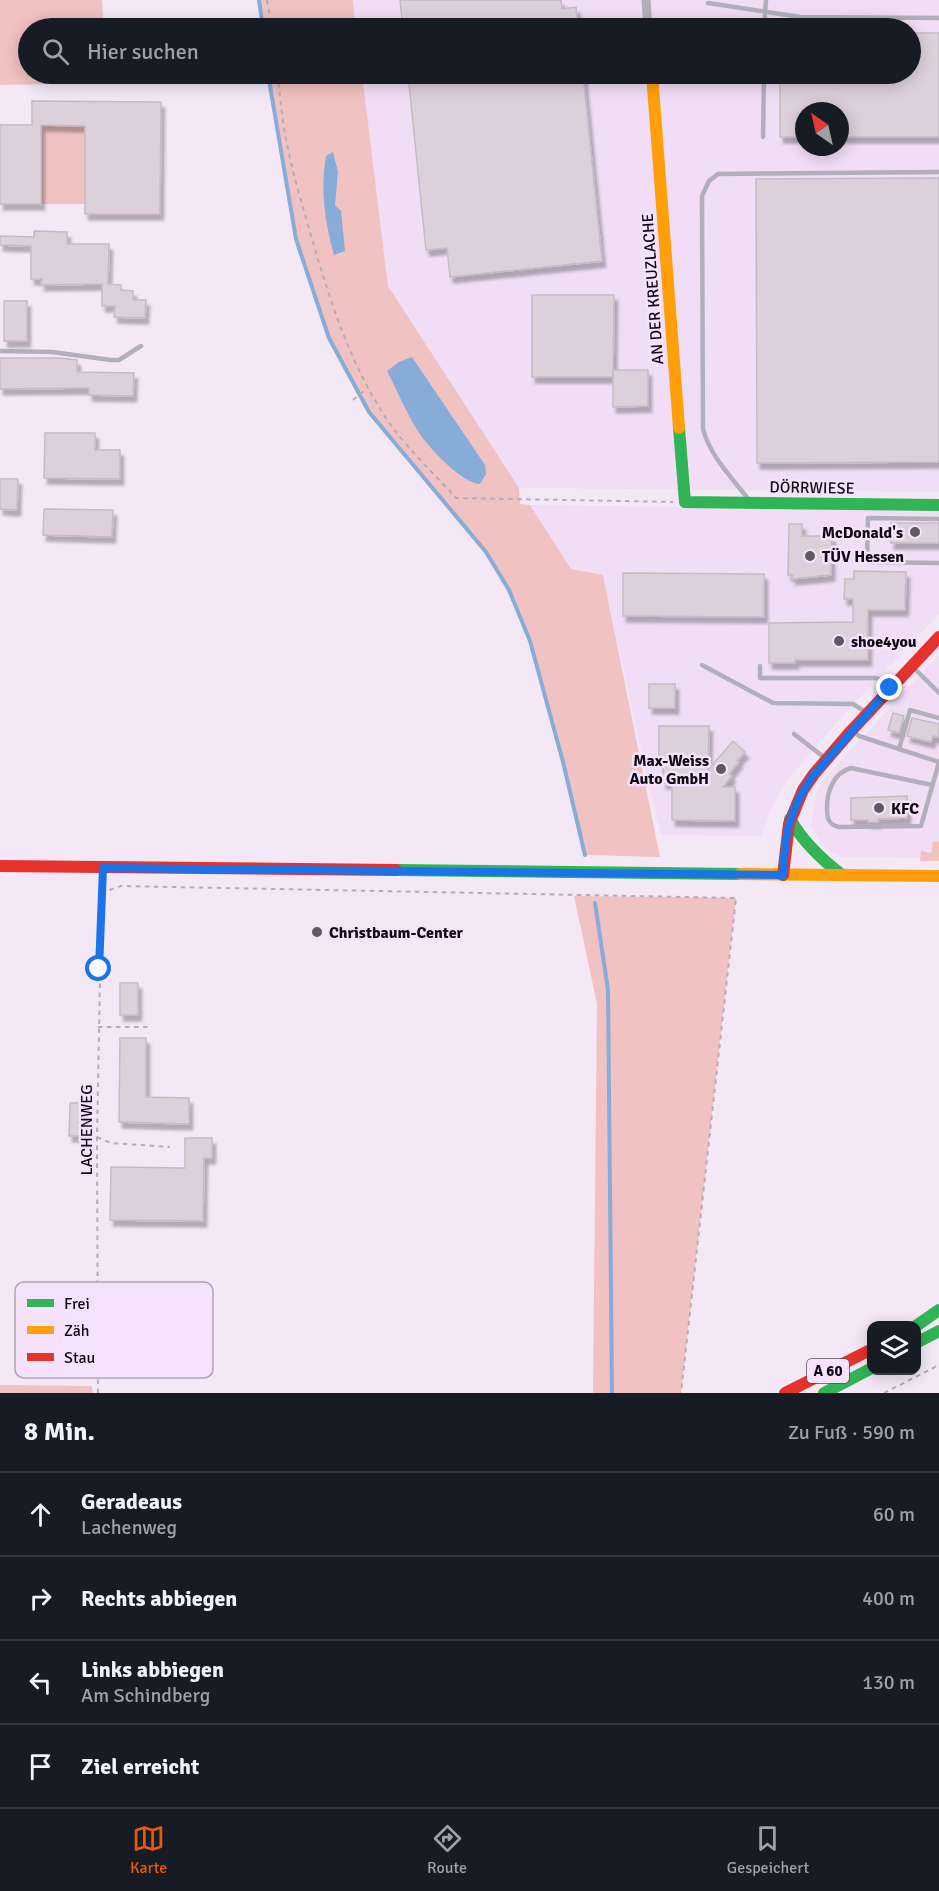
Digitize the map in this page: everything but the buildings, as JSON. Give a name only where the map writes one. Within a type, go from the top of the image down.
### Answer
[{"type":"main road","name":"AN DER KREUZLACHE","points":[[653,84],[686,502]]},
{"type":"main road","name":"DÖRRWIESE","points":[[686,502],[939,505]]},
{"type":"main road","points":[[783,875],[785,844],[790,819],[802,791],[867,713],[939,637]]},
{"type":"main road","points":[[790,819],[810,850],[842,875]]},
{"type":"main road","points":[[0,866],[939,876]]},
{"type":"main road","points":[[921,1323],[939,1312]]},
{"type":"main road","points":[[921,1340],[939,1331]]},
{"type":"main road","name":"A 60","points":[[786,1393],[867,1352]]},
{"type":"main road","name":"A 60","points":[[824,1393],[867,1371]]},
{"type":"street","points":[[646,0],[647,18]]},
{"type":"lane","points":[[765,18],[766,0]]},
{"type":"lane","points":[[708,3],[800,17],[939,18]]},
{"type":"lane","points":[[763,136],[764,84]]},
{"type":"lane","points":[[752,503],[706,442],[703,429],[702,196],[709,181],[718,174],[939,172]]},
{"type":"lane","points":[[0,351],[75,354],[119,360],[141,346]]},
{"type":"lane","points":[[939,519],[868,518],[867,562],[939,563]]},
{"type":"lane","points":[[702,665],[773,703],[853,704],[867,713]]},
{"type":"lane","points":[[911,665],[939,693]]},
{"type":"lane","points":[[760,666],[760,678],[877,678],[890,688]]},
{"type":"lane","points":[[899,749],[910,710],[939,718]]},
{"type":"lane","points":[[851,731],[859,736],[939,762],[921,826],[839,827],[830,822],[827,815],[827,794],[832,783],[844,770],[851,768],[932,785]]},
{"type":"lane","points":[[794,734],[827,760]]},
{"type":"path","points":[[267,0],[270,18]]},
{"type":"path","points":[[278,84],[284,130],[299,195],[326,286],[351,355],[386,418],[408,446],[456,498],[686,502]]},
{"type":"path","points":[[353,400],[368,388]]},
{"type":"path","name":"LACHENWEG","points":[[98,1282],[98,1027],[103,868]]},
{"type":"path","points":[[101,893],[121,886],[736,898],[681,1393]]},
{"type":"path","points":[[98,1027],[148,1027]]},
{"type":"path","points":[[97,1137],[111,1143],[170,1147]]},
{"type":"path","points":[[884,1393],[939,1365]]},
{"type":"path","name":"LACHENWEG","points":[[98,1378],[98,1393]]},
{"type":"shaded area","points":[[0,0],[102,0],[103,18],[18,18],[18,84],[54,84],[0,85]]},
{"type":"shaded area","points":[[259,0],[353,0],[355,18],[262,18]]},
{"type":"shaded area","points":[[353,0],[939,0],[939,492],[519,488],[388,286],[363,84],[921,84],[921,18],[355,18]]},
{"type":"shaded area","points":[[270,84],[363,84],[388,286],[519,488],[520,504],[530,505],[571,569],[603,575],[660,857],[585,855],[563,762],[530,641],[509,590],[486,552],[369,412],[329,338],[296,239]]},
{"type":"shaded area","points":[[41,125],[85,126],[85,204],[41,204]]},
{"type":"shaded area","points":[[530,505],[939,510],[939,614],[848,710],[786,782],[769,812],[762,836],[661,835],[603,576],[571,569]]},
{"type":"shaded area","points":[[939,655],[939,858],[841,857],[822,846],[811,826],[814,797],[824,779]]},
{"type":"shaded area","points":[[933,841],[939,842],[939,861],[920,861],[921,851],[931,853]]},
{"type":"shaded area","points":[[574,896],[736,898],[681,1393],[593,1393],[597,1004]]},
{"type":"shaded area","points":[[0,1385],[92,1386],[93,1393],[0,1393]]},
{"type":"water","points":[[333,152],[338,172],[335,205],[341,211],[345,251],[334,255],[326,218],[324,194],[326,156]]},
{"type":"water","points":[[412,357],[485,465],[486,474],[480,484],[464,478],[447,464],[420,434],[411,419],[387,371],[399,362]]},
{"type":"waterway","points":[[259,0],[262,18]]},
{"type":"waterway","points":[[270,84],[296,239],[329,338],[369,412],[486,552],[509,590],[530,641],[563,762],[585,855]]},
{"type":"waterway","points":[[595,903],[608,990],[612,1393]]},
{"type":"traffic: fast","points":[[679,428],[685,502],[939,505]]},
{"type":"traffic: fast","points":[[790,819],[813,850],[842,875]]},
{"type":"traffic: fast","points":[[396,870],[740,874]]},
{"type":"traffic: fast","points":[[921,1323],[939,1310]]},
{"type":"traffic: fast","points":[[921,1340],[939,1331]]},
{"type":"traffic: fast","points":[[824,1393],[867,1371]]},
{"type":"traffic: slow","points":[[653,84],[679,428]]},
{"type":"traffic: slow","points":[[740,874],[939,876]]},
{"type":"traffic: jam","points":[[783,875],[789,824],[803,790],[851,731],[939,637]]},
{"type":"traffic: jam","points":[[0,866],[396,870]]},
{"type":"traffic: jam","points":[[785,1393],[867,1352]]},
{"type":"place","name":"McDonald's","points":[[915,532]]},
{"type":"place","name":"TÜV Hessen","points":[[810,556]]},
{"type":"place","name":"shoe4you","points":[[839,641]]},
{"type":"place","name":"Max-Weiss Auto GmbH","points":[[721,769]]},
{"type":"place","name":"KFC","points":[[879,808]]},
{"type":"place","name":"Christbaum-Center","points":[[317,932]]},
{"type":"route","points":[[99,969],[103,868],[783,875],[787,829],[794,806],[802,791],[890,688]]}]
